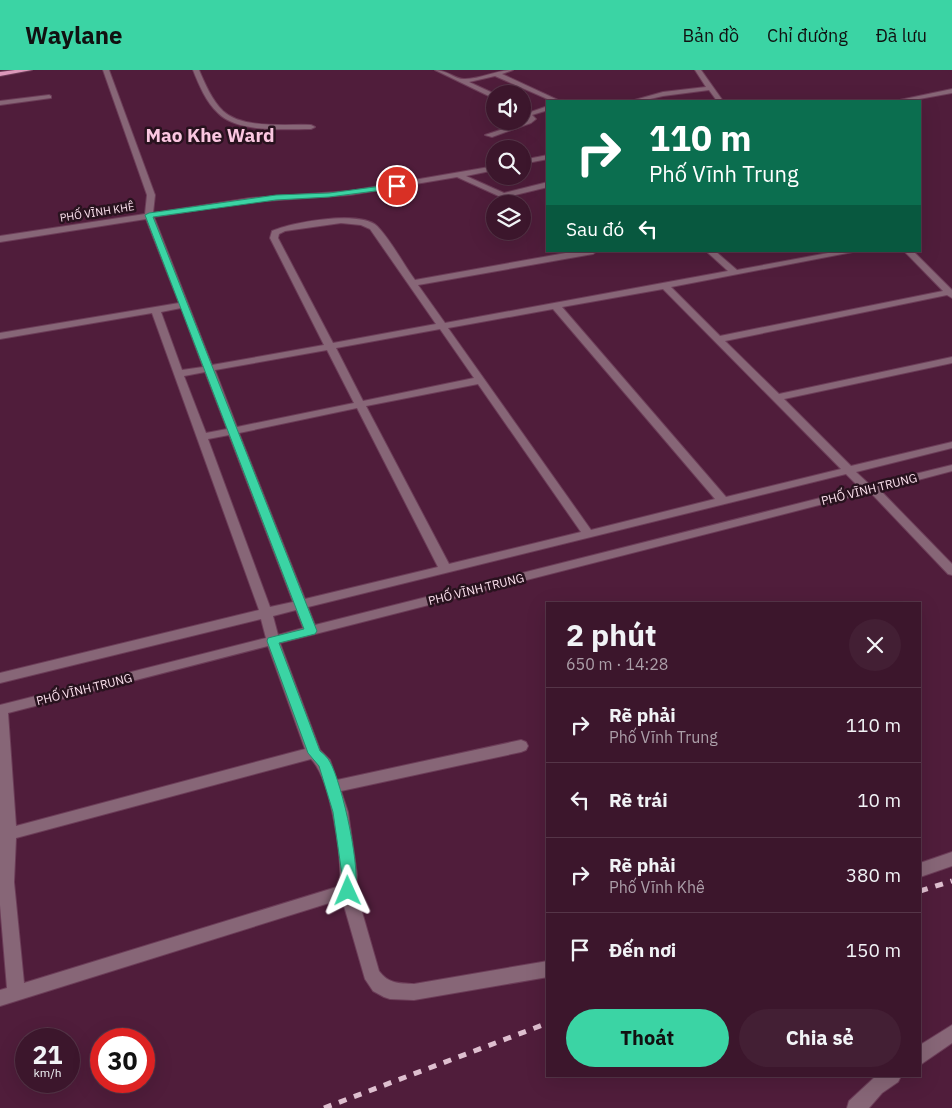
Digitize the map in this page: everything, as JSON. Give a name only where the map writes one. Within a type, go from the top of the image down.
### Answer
[{"type":"main road","points":[[0,74],[30,70]]},
{"type":"street","points":[[106,70],[151,195],[149,215],[311,631]]},
{"type":"street","points":[[196,70],[221,114],[230,119],[256,125],[311,126]]},
{"type":"street","points":[[438,70],[486,93]]},
{"type":"street","points":[[463,82],[510,70]]},
{"type":"street","points":[[698,70],[719,100]]},
{"type":"street","points":[[497,74],[556,100]]},
{"type":"street","points":[[638,100],[663,94],[711,88]]},
{"type":"street","points":[[903,100],[952,91]]},
{"type":"street","points":[[0,103],[49,97]]},
{"type":"street","points":[[531,111],[546,108]]},
{"type":"street","points":[[489,135],[504,130]]},
{"type":"street","points":[[531,160],[546,156]]},
{"type":"street","name":"PHỐ VĨNH KHÊ","points":[[0,240],[149,215],[276,197],[350,193],[486,170]]},
{"type":"street","points":[[458,175],[503,196],[546,185]]},
{"type":"street","points":[[537,187],[546,191]]},
{"type":"street","points":[[445,569],[359,406],[274,238],[275,232],[283,229],[340,221],[365,222],[373,227],[588,534]]},
{"type":"street","points":[[412,283],[587,252]]},
{"type":"street","points":[[711,252],[735,274]]},
{"type":"street","points":[[179,374],[849,252]]},
{"type":"street","points":[[909,252],[950,293]]},
{"type":"street","points":[[665,286],[848,470],[952,571]]},
{"type":"street","points":[[718,339],[950,293]]},
{"type":"street","points":[[0,336],[184,304]]},
{"type":"street","points":[[556,306],[723,501]]},
{"type":"street","points":[[155,309],[266,613],[272,641],[314,753],[325,764],[340,812],[349,875],[348,891],[371,974],[379,985],[390,991],[414,992],[546,969]]},
{"type":"street","points":[[776,398],[952,360]]},
{"type":"street","points":[[202,437],[480,380]]},
{"type":"street","name":"PHỐ VĨNH TRUNG","points":[[0,678],[952,445]]},
{"type":"street","name":"PHỐ VĨNH TRUNG","points":[[1,710],[952,468]]},
{"type":"street","points":[[1,710],[9,834],[3,882],[8,996],[348,891]]},
{"type":"street","points":[[332,787],[521,746]]},
{"type":"street","points":[[9,834],[314,753]]},
{"type":"street","points":[[921,870],[952,859]]},
{"type":"street","points":[[921,1055],[951,1035]]},
{"type":"street","points":[[856,1108],[876,1087],[891,1077]]},
{"type":"railway","points":[[921,891],[952,881]]},
{"type":"railway","points":[[324,1108],[546,1024]]},
{"type":"district","name":"Mao Khe Ward","points":[[210,135]]},
{"type":"route","points":[[348,891],[349,875],[340,812],[325,764],[314,753],[272,641],[311,631],[149,215],[276,197],[329,195],[397,186]]}]
